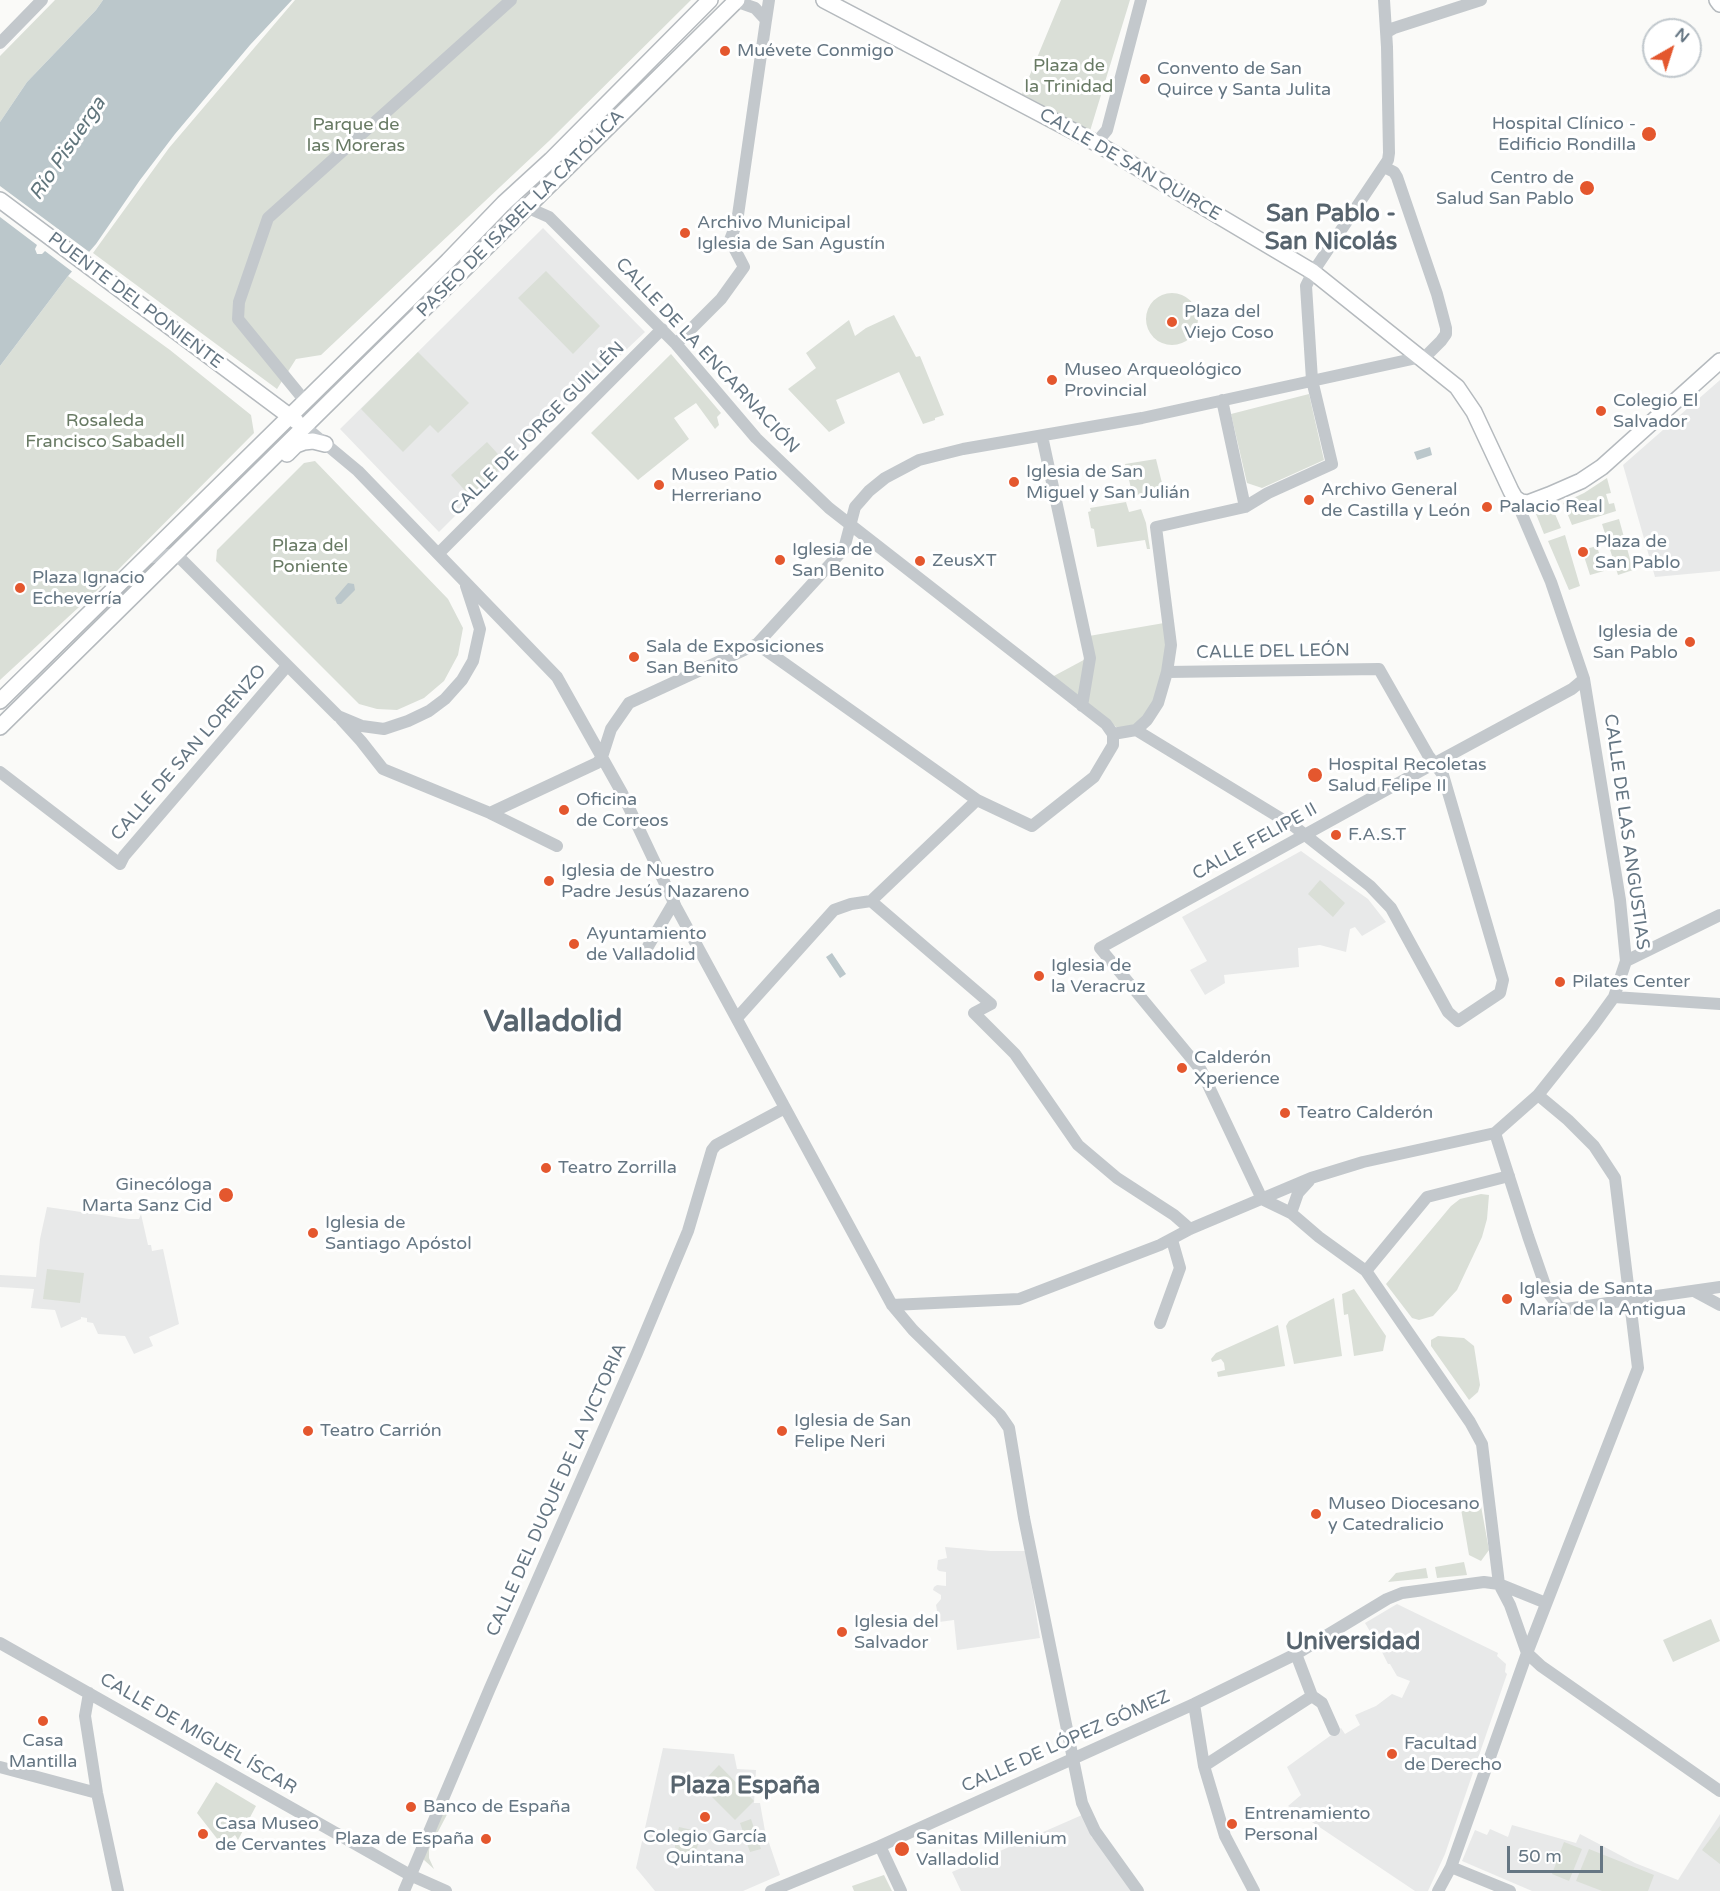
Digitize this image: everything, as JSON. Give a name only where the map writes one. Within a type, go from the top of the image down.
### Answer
[{"type":"main road","name":"PASEO DE ISABEL LA CATÓLICA","points":[[0,701],[448,261],[504,203],[637,75],[710,0]]},
{"type":"main road","name":"CALLE DE SAN QUIRCE","points":[[824,0],[1096,143],[1312,272],[1457,387],[1467,399],[1500,468],[1522,506]]},
{"type":"main road","points":[[1717,0],[1720,4]]},
{"type":"main road","name":"PASEO DE ISABEL LA CATÓLICA","points":[[267,468],[304,426],[737,3]]},
{"type":"main road","name":"PUENTE DEL PONIENTE","points":[[0,200],[289,416]]},
{"type":"main road","points":[[1522,506],[1581,481],[1720,361]]},
{"type":"main road","points":[[269,401],[272,434]]},
{"type":"main road","points":[[289,416],[304,426]]},
{"type":"main road","points":[[0,727],[200,530],[216,524],[267,468],[296,445],[311,441],[325,444]]},
{"type":"street","points":[[0,43],[42,0]]},
{"type":"street","points":[[305,401],[238,319],[239,302],[268,218],[511,0]]},
{"type":"street","points":[[676,345],[721,299],[744,267],[730,240],[737,222],[769,0]]},
{"type":"street","points":[[1096,143],[1107,130],[1141,0]]},
{"type":"street","points":[[757,644],[977,800],[1032,826],[1094,777],[1113,745],[1113,734],[1136,730],[1147,720],[1158,703],[1167,672],[1171,645],[1156,527],[1245,507],[1268,493],[1332,464],[1312,380],[1306,286],[1312,272],[1384,167],[1389,153],[1387,32],[1384,0]]},
{"type":"street","points":[[1387,32],[1481,0]]},
{"type":"street","points":[[737,3],[755,8],[766,20]]},
{"type":"street","points":[[490,813],[597,763],[602,757],[611,729],[629,703],[757,644],[844,549],[855,507],[869,490],[885,478],[919,460],[963,449],[1142,418],[1426,356],[1435,349],[1446,334],[1446,328],[1437,294],[1397,177],[1394,172],[1384,167]]},
{"type":"street","name":"CALLE DE LA ENCARNACIÓN","points":[[504,203],[527,207],[549,217],[662,329],[756,438],[829,508],[1106,723],[1113,734]]},
{"type":"street","name":"CALLE DE JORGE GUILLÉN","points":[[439,553],[662,329]]},
{"type":"street","points":[[1622,447],[1720,354]]},
{"type":"street","points":[[1222,400],[1245,507]]},
{"type":"street","points":[[304,426],[358,471],[557,677],[622,793],[674,902],[892,1305],[913,1330],[1000,1415],[1009,1428],[1024,1518],[1074,1758],[1074,1775],[1087,1816],[1138,1891]]},
{"type":"street","points":[[1042,436],[1090,657],[1082,706]]},
{"type":"street","points":[[1522,506],[1584,679]]},
{"type":"street","points":[[145,558],[176,554],[338,716],[362,741],[383,769],[490,813],[558,846]]},
{"type":"street","points":[[338,716],[362,726],[384,729],[429,711],[445,699],[467,671],[478,642],[480,628],[465,582]]},
{"type":"street","name":"CALLE DE SAN LORENZO","points":[[0,772],[120,864],[124,856],[287,666]]},
{"type":"street","name":"CALLE DEL LEÓN","points":[[1167,672],[1379,669],[1435,764]]},
{"type":"street","name":"CALLE FELIPE II","points":[[1262,1199],[1201,1070],[1100,948],[1572,689],[1584,679]]},
{"type":"street","name":"CALLE DE LAS ANGUSTIAS","points":[[892,1305],[1019,1299],[1172,1240],[1190,1229],[1311,1178],[1363,1162],[1495,1133],[1538,1095],[1614,997],[1626,961],[1620,900],[1584,679]]},
{"type":"street","points":[[1136,730],[1305,835],[1370,886],[1391,908],[1448,1012],[1458,1021],[1500,993],[1503,980],[1443,775],[1435,764]]},
{"type":"street","points":[[737,1018],[834,910],[851,904],[871,901],[977,800]]},
{"type":"street","points":[[871,901],[991,1004],[974,1013],[1015,1054],[1078,1145],[1117,1178],[1174,1215],[1190,1229]]},
{"type":"street","points":[[643,955],[674,902]]},
{"type":"street","points":[[1626,961],[1720,915]]},
{"type":"street","points":[[1614,997],[1720,1004]]},
{"type":"street","points":[[1438,1891],[1451,1867],[1535,1630],[1638,1368],[1615,1178],[1594,1146],[1538,1095]]},
{"type":"street","name":"CALLE DEL DUQUE DE LA VICTORIA","points":[[410,1875],[637,1353],[694,1214],[712,1149],[786,1108]]},
{"type":"street","points":[[1495,1133],[1528,1236],[1553,1302],[1559,1308],[1566,1309],[1720,1287]]},
{"type":"street","points":[[1366,1271],[1427,1197],[1509,1176]]},
{"type":"street","points":[[1291,1214],[1298,1193],[1311,1178]]},
{"type":"street","points":[[1262,1199],[1291,1214],[1366,1271],[1470,1422],[1482,1444],[1499,1584],[1510,1605],[1527,1653],[1541,1666],[1720,1791]]},
{"type":"street","points":[[1160,1323],[1180,1268],[1172,1240]]},
{"type":"street","points":[[1694,1291],[1720,1305]]},
{"type":"street","name":"CALLE DE LÓPEZ GÓMEZ","points":[[771,1891],[880,1846],[1194,1704],[1296,1654],[1402,1593],[1484,1582],[1499,1584]]},
{"type":"street","points":[[1499,1584],[1546,1603]]},
{"type":"street","points":[[1516,1623],[1535,1630]]},
{"type":"street","name":"CALLE DE MIGUEL ÍSCAR","points":[[0,1643],[410,1875]]},
{"type":"street","points":[[1296,1654],[1312,1696],[1322,1703],[1334,1730]]},
{"type":"street","points":[[89,1693],[85,1716],[97,1793],[118,1891]]},
{"type":"street","points":[[1204,1766],[1312,1696]]},
{"type":"street","points":[[1194,1704],[1204,1766],[1225,1836],[1254,1891]]},
{"type":"street","points":[[0,1767],[97,1793]]},
{"type":"street","points":[[880,1846],[901,1891]]},
{"type":"street","points":[[1451,1867],[1510,1891]]},
{"type":"street","points":[[404,1891],[410,1875],[446,1891]]},
{"type":"shaded area","points":[[543,228],[645,332],[542,429],[439,532],[340,429]]},
{"type":"shaded area","points":[[1720,380],[1720,571],[1655,577],[1623,465]]},
{"type":"shaded area","points":[[1301,851],[1368,899],[1386,922],[1362,936],[1355,927],[1350,929],[1346,952],[1320,945],[1298,948],[1299,967],[1224,975],[1225,983],[1205,995],[1190,970],[1207,961],[1182,917]]},
{"type":"shaded area","points":[[47,1207],[129,1219],[139,1219],[141,1214],[148,1245],[151,1245],[152,1251],[163,1249],[179,1324],[149,1337],[153,1346],[134,1354],[125,1336],[98,1334],[93,1323],[87,1322],[87,1318],[81,1317],[61,1328],[55,1310],[31,1308],[34,1289],[0,1287],[0,1275],[36,1277],[40,1239]]},
{"type":"shaded area","points":[[945,1547],[1026,1551],[1040,1638],[957,1650],[954,1620],[939,1622],[936,1605],[941,1595],[933,1590],[937,1585],[946,1586],[946,1572],[937,1569],[938,1560],[947,1558]]},
{"type":"shaded area","name":"Facultad de Derecho","points":[[1397,1604],[1498,1653],[1497,1656],[1506,1664],[1507,1674],[1445,1854],[1428,1891],[1415,1891],[1288,1806],[1301,1795],[1287,1767],[1341,1728],[1345,1734],[1360,1725],[1355,1715],[1376,1706],[1392,1694],[1402,1698],[1410,1681],[1397,1676],[1365,1623]]},
{"type":"shaded area","name":"Colegio García Quintana","points":[[663,1748],[734,1754],[737,1769],[756,1770],[754,1803],[760,1803],[765,1831],[780,1875],[743,1891],[655,1891],[636,1868]]},
{"type":"shaded area","points":[[1720,1814],[1720,1891],[1532,1891],[1462,1861],[1475,1830],[1487,1835],[1490,1829],[1508,1837],[1512,1825],[1576,1843],[1580,1834],[1635,1863],[1678,1880]]},
{"type":"shaded area","points":[[1082,1815],[1092,1838],[1096,1839],[1132,1891],[961,1891],[952,1872]]},
{"type":"green space","points":[[55,0],[103,0],[27,82],[0,122],[0,56]]},
{"type":"green space","name":"Parque de las Moreras","points":[[295,0],[691,0],[549,141],[321,355],[296,359],[277,389],[93,253],[169,148]]},
{"type":"green space","name":"Plaza de la Trinidad","points":[[1061,0],[1130,0],[1090,131],[1022,94]]},
{"type":"green space","points":[[546,271],[600,326],[573,354],[518,298]]},
{"type":"green space","name":"Rosaleda Francisco Sabadell","points":[[68,276],[170,350],[251,415],[254,433],[105,583],[0,680],[0,366]]},
{"type":"green space","points":[[1167,293],[1177,293],[1186,297],[1194,305],[1198,319],[1194,333],[1186,341],[1177,345],[1167,345],[1158,341],[1150,333],[1146,324],[1146,314],[1150,305],[1158,297]]},
{"type":"green space","points":[[894,315],[916,357],[920,356],[944,415],[923,424],[899,372],[836,400],[845,423],[829,432],[788,389],[816,368],[806,353],[849,320],[855,336],[866,328]]},
{"type":"green space","points":[[418,352],[469,403],[438,433],[430,425],[403,452],[361,409]]},
{"type":"green space","points":[[671,354],[721,413],[717,417],[719,425],[715,429],[696,403],[674,418],[689,439],[638,480],[591,433]]},
{"type":"green space","points":[[1309,394],[1324,460],[1262,488],[1247,483],[1231,414]]},
{"type":"green space","points":[[487,442],[506,463],[470,496],[451,475]]},
{"type":"green space","points":[[1156,459],[1164,491],[1133,496],[1125,464]]},
{"type":"green space","name":"Plaza del Poniente","points":[[315,461],[448,599],[463,628],[458,655],[444,681],[424,698],[397,710],[377,709],[359,704],[216,561],[217,550],[304,463]]},
{"type":"green space","points":[[1607,478],[1611,493],[1606,494],[1609,504],[1614,503],[1616,511],[1572,525],[1563,503]]},
{"type":"green space","points":[[1126,502],[1129,512],[1141,509],[1146,523],[1150,549],[1147,549],[1145,540],[1097,547],[1088,512],[1091,511],[1090,508]]},
{"type":"green space","points":[[1552,507],[1561,528],[1544,534],[1536,514]]},
{"type":"green space","points":[[1619,519],[1633,570],[1618,575],[1602,524]]},
{"type":"green space","points":[[1565,535],[1580,586],[1569,590],[1548,541]]},
{"type":"green space","points":[[1597,546],[1604,571],[1590,575],[1582,550]]},
{"type":"green space","points":[[1164,623],[1167,658],[1155,703],[1135,727],[1121,731],[1052,677],[1093,655],[1089,636]]},
{"type":"green space","points":[[1320,880],[1345,903],[1333,917],[1308,894]]},
{"type":"green space","points":[[1481,1194],[1489,1195],[1487,1219],[1482,1237],[1457,1290],[1433,1316],[1419,1320],[1412,1318],[1386,1284],[1451,1206],[1460,1199]]},
{"type":"green space","points":[[47,1269],[84,1273],[80,1303],[43,1299]]},
{"type":"green space","points":[[1354,1289],[1386,1336],[1383,1351],[1354,1356],[1348,1314],[1344,1315],[1342,1294]]},
{"type":"green space","points":[[1334,1298],[1342,1356],[1294,1364],[1286,1326],[1289,1321]]},
{"type":"green space","points":[[1278,1325],[1285,1366],[1218,1377],[1217,1372],[1225,1370],[1221,1359],[1212,1362],[1211,1359],[1216,1353]]},
{"type":"green space","points":[[1438,1336],[1464,1338],[1474,1346],[1480,1385],[1478,1392],[1469,1400],[1431,1346],[1431,1340]]},
{"type":"green space","points":[[1481,1506],[1489,1550],[1481,1561],[1469,1555],[1461,1509]]},
{"type":"green space","points":[[1464,1562],[1467,1575],[1437,1578],[1435,1567]]},
{"type":"green space","points":[[1426,1568],[1428,1578],[1388,1582],[1396,1573]]},
{"type":"green space","points":[[1711,1619],[1720,1641],[1673,1662],[1663,1640]]},
{"type":"green space","points":[[719,1765],[754,1801],[735,1820],[700,1785]]},
{"type":"green space","points":[[216,1782],[256,1806],[238,1840],[235,1835],[222,1845],[197,1813]]},
{"type":"green space","points":[[446,1798],[453,1803],[429,1849],[429,1858],[434,1869],[424,1860],[423,1854]]},
{"type":"green space","points":[[751,1819],[761,1849],[750,1852],[740,1823]]},
{"type":"green space","points":[[1720,1826],[1720,1864],[1702,1850]]},
{"type":"green space","points":[[679,1827],[701,1832],[697,1848],[683,1862],[675,1853]]},
{"type":"green space","points":[[1564,1842],[1582,1849],[1569,1881],[1552,1874]]},
{"type":"green space","points":[[1589,1849],[1654,1875],[1648,1891],[1602,1891],[1576,1881]]},
{"type":"green space","points":[[884,1875],[892,1891],[854,1891],[852,1886]]},
{"type":"water","name":"Río Pisuerga","points":[[103,0],[292,0],[250,45],[175,134],[96,244],[68,276],[0,366],[0,122],[27,82]]},
{"type":"water","points":[[1430,447],[1432,455],[1417,460],[1414,452]]},
{"type":"water","points":[[348,583],[354,584],[355,590],[341,604],[337,604],[335,598]]},
{"type":"water","points":[[832,953],[846,974],[840,978],[826,957]]},
{"type":"pier","points":[[0,186],[92,254],[74,273],[45,251],[37,254],[35,249],[37,245],[0,217]]},
{"type":"place","name":"Muévete Conmigo","points":[[725,51]]},
{"type":"place","name":"Convento de San Quirce y Santa Julita","points":[[1145,79]]},
{"type":"place","name":"Hospital Clínico - Edificio Rondilla","points":[[1649,134]]},
{"type":"place","name":"Centro de Salud San Pablo","points":[[1587,188]]},
{"type":"place","name":"Archivo Municipal Iglesia de San Agustín","points":[[685,233]]},
{"type":"place","name":"Plaza del Viejo Coso","points":[[1172,322]]},
{"type":"place","name":"Museo Arqueológico Provincial","points":[[1052,380]]},
{"type":"place","name":"Colegio El Salvador","points":[[1601,411]]},
{"type":"place","name":"Iglesia de San Miguel y San Julián","points":[[1014,482]]},
{"type":"place","name":"Museo Patio Herreriano","points":[[659,485]]},
{"type":"place","name":"Archivo General de Castilla y León","points":[[1309,500]]},
{"type":"place","name":"Palacio Real","points":[[1487,507]]},
{"type":"place","name":"Plaza de San Pablo","points":[[1583,552]]},
{"type":"place","name":"Iglesia de San Benito","points":[[780,560]]},
{"type":"place","name":"ZeusXT","points":[[920,561]]},
{"type":"place","name":"Plaza Ignacio Echeverría","points":[[20,588]]},
{"type":"place","name":"Iglesia de San Pablo","points":[[1690,642]]},
{"type":"place","name":"Sala de Exposiciones San Benito","points":[[634,657]]},
{"type":"place","name":"Hospital Recoletas Salud Felipe II","points":[[1315,775]]},
{"type":"place","name":"Oficina de Correos","points":[[564,810]]},
{"type":"place","name":"F.A.S.T","points":[[1336,835]]},
{"type":"place","name":"Iglesia de Nuestro Padre Jesús Nazareno","points":[[549,881]]},
{"type":"place","name":"Ayuntamiento de Valladolid","points":[[574,944]]},
{"type":"place","name":"Iglesia de la Veracruz","points":[[1039,976]]},
{"type":"place","name":"Pilates Center","points":[[1560,982]]},
{"type":"place","name":"Calderón Xperience","points":[[1182,1068]]},
{"type":"place","name":"Teatro Calderón","points":[[1285,1113]]},
{"type":"place","name":"Teatro Zorrilla","points":[[546,1168]]},
{"type":"place","name":"Ginecóloga Marta Sanz Cid","points":[[226,1195]]},
{"type":"place","name":"Iglesia de Santiago Apóstol","points":[[313,1233]]},
{"type":"place","name":"Iglesia de Santa María de la Antigua","points":[[1507,1299]]},
{"type":"place","name":"Teatro Carrión","points":[[308,1431]]},
{"type":"place","name":"Iglesia de San Felipe Neri","points":[[782,1431]]},
{"type":"place","name":"Museo Diocesano y Catedralicio","points":[[1316,1514]]},
{"type":"place","name":"Iglesia del Salvador","points":[[842,1632]]},
{"type":"place","name":"Casa Mantilla","points":[[43,1721]]},
{"type":"place","name":"Facultad de Derecho","points":[[1392,1754]]},
{"type":"place","name":"Banco de España","points":[[411,1807]]},
{"type":"place","name":"Colegio García Quintana","points":[[705,1817]]},
{"type":"place","name":"Entrenamiento Personal","points":[[1232,1824]]},
{"type":"place","name":"Casa Museo de Cervantes","points":[[203,1834]]},
{"type":"place","name":"Plaza de España","points":[[486,1839]]},
{"type":"place","name":"Sanitas Millenium Valladolid","points":[[902,1849]]},
{"type":"district","name":"San Pablo - San Nicolás","points":[[1331,229]]},
{"type":"district","name":"Valladolid","points":[[553,1023]]},
{"type":"district","name":"Universidad","points":[[1353,1643]]},
{"type":"district","name":"Plaza España","points":[[745,1787]]}]
